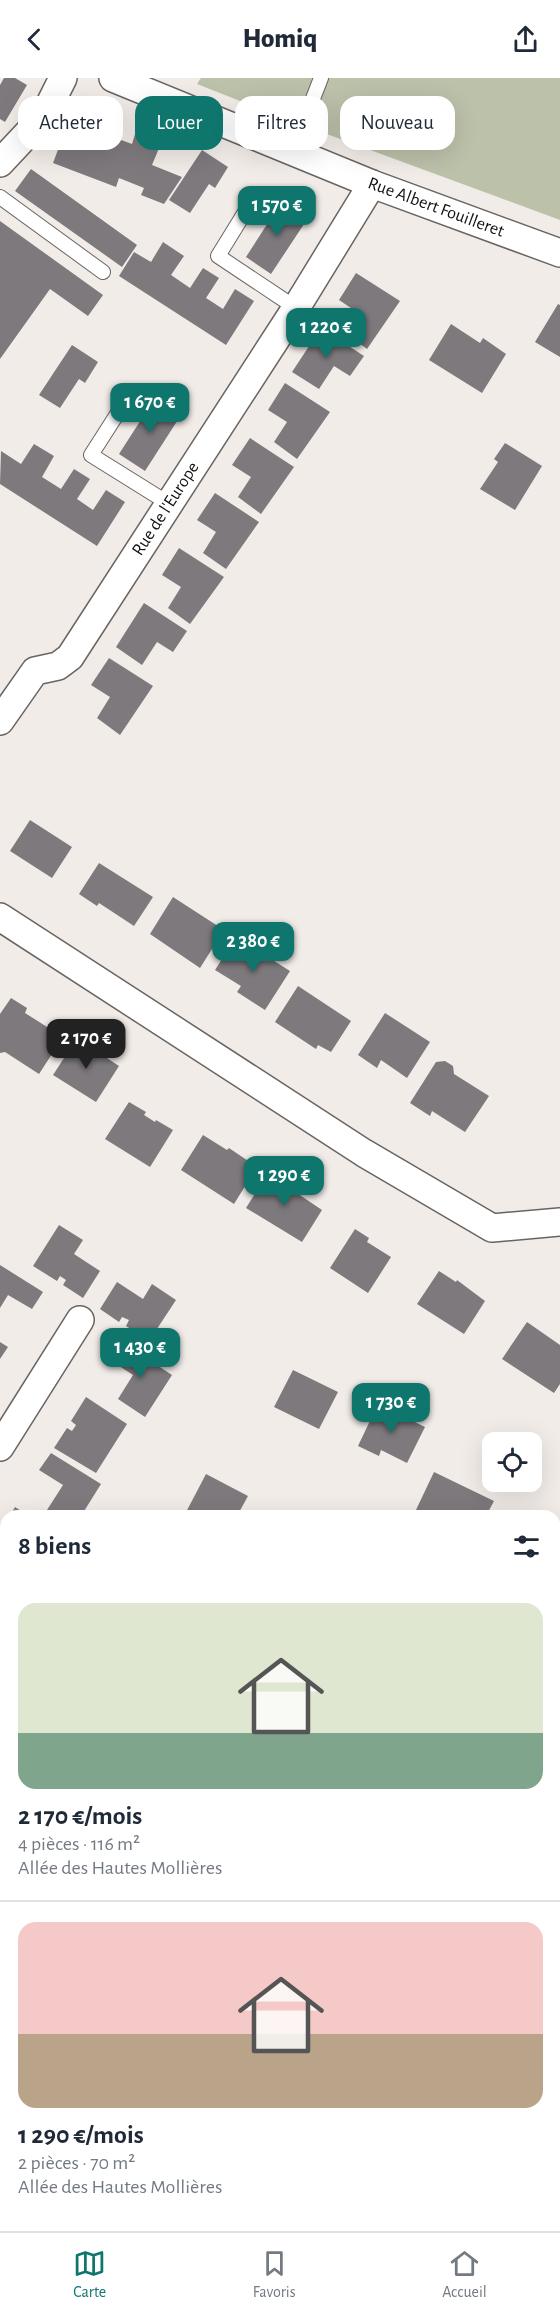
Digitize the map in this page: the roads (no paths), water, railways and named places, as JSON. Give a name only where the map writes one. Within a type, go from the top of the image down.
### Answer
[{"type":"street","points":[[0,163],[45,116],[63,78]]},
{"type":"street","name":"Rue Albert Fouilleret","points":[[113,78],[235,127]]},
{"type":"street","name":"Rue Albert Fouilleret","points":[[293,150],[372,184],[560,253]]},
{"type":"street","name":"Rue de l'Europe","points":[[0,721],[35,671],[58,666],[70,657],[296,308],[372,184]]},
{"type":"street","points":[[0,917],[364,1153],[492,1228],[560,1222]]},
{"type":"street","points":[[0,1447],[80,1320]]},
{"type":"lane","points":[[314,96],[321,78]]},
{"type":"lane","points":[[255,196],[218,256],[296,308]]},
{"type":"lane","points":[[0,197],[104,272]]},
{"type":"lane","points":[[130,394],[91,455],[168,503]]}]
